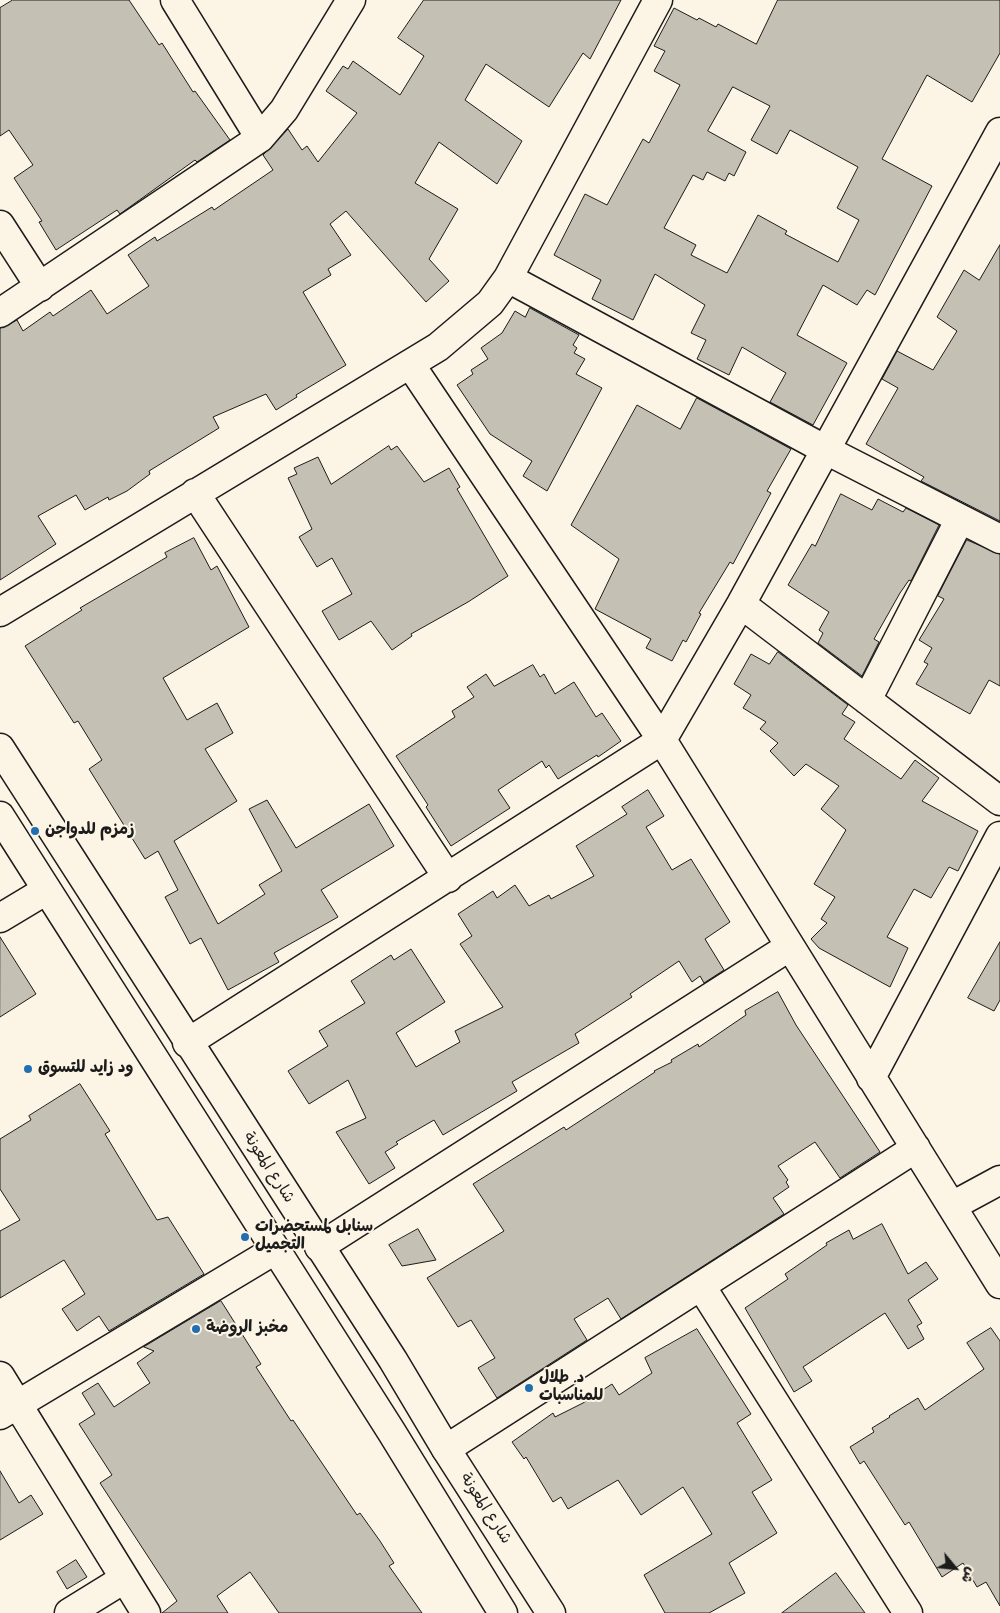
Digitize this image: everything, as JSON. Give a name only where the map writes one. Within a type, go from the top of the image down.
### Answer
[{"type":"main road","points":[[175,0],[260,138]]},
{"type":"main road","points":[[0,313],[260,138],[284,110],[351,0]]},
{"type":"main road","points":[[0,612],[195,492],[438,348],[490,303],[508,278],[657,0]]},
{"type":"main road","points":[[187,1043],[662,740],[741,604],[1000,132]]},
{"type":"main road","points":[[0,225],[40,287]]},
{"type":"main road","points":[[508,278],[826,450],[1000,539]]},
{"type":"main road","points":[[410,364],[662,740],[1000,1284]]},
{"type":"main road","points":[[195,492],[448,878]]},
{"type":"main road","points":[[867,700],[960,519]]},
{"type":"main road","points":[[741,604],[1000,801]]},
{"type":"main road","name":"شارع المعونة","points":[[0,748],[187,1043],[393,1360],[446,1449],[551,1613]]},
{"type":"main road","points":[[0,816],[45,891],[391,1431],[503,1613]]},
{"type":"main road","points":[[871,1078],[1000,836]]},
{"type":"main road","points":[[0,918],[45,891]]},
{"type":"main road","points":[[319,1247],[789,947]]},
{"type":"main road","points":[[446,1449],[916,1148]]},
{"type":"main road","points":[[952,1206],[1000,1180]]},
{"type":"main road","points":[[9,1409],[275,1250]]},
{"type":"main road","points":[[701,1286],[908,1613]]},
{"type":"main road","points":[[0,1376],[9,1409],[146,1613]]},
{"type":"main road","points":[[68,1613],[124,1579]]},
{"type":"building","points":[[13,0],[129,0],[159,45],[162,43],[193,92],[195,91],[230,140],[197,162],[195,160],[120,214],[117,210],[56,250],[39,222],[42,221],[14,178],[33,165],[9,130],[0,136],[0,8]]},
{"type":"building","points":[[424,0],[621,0],[590,59],[583,53],[549,107],[486,64],[465,100],[522,141],[497,184],[439,142],[415,183],[458,209],[429,259],[449,281],[426,302],[346,211],[330,224],[351,255],[328,269],[331,275],[303,292],[346,365],[296,395],[297,397],[276,410],[266,394],[213,417],[219,428],[149,471],[150,474],[127,491],[109,500],[108,497],[85,510],[76,495],[38,516],[56,544],[0,580],[0,328],[17,320],[23,331],[50,312],[53,316],[91,290],[107,314],[149,286],[128,255],[155,237],[157,241],[212,207],[214,210],[273,170],[263,155],[288,129],[302,150],[307,146],[318,162],[357,113],[326,91],[343,66],[348,69],[353,61],[400,95],[424,56],[398,38]]},
{"type":"building","points":[[778,0],[1000,0],[1000,53],[972,102],[927,75],[882,159],[932,186],[875,295],[867,290],[857,305],[823,285],[797,335],[847,363],[813,425],[770,402],[786,373],[742,347],[729,375],[697,359],[706,340],[691,333],[705,305],[655,274],[633,320],[592,299],[601,280],[554,255],[585,194],[607,205],[643,139],[649,143],[680,85],[654,71],[665,51],[654,46],[674,8],[716,27],[718,24],[756,44]],"holes":[[[733,87],[770,106],[751,140],[777,154],[790,130],[858,167],[837,208],[859,220],[838,262],[785,234],[787,231],[758,215],[727,273],[691,255],[696,245],[664,228],[693,175],[703,180],[707,172],[725,181],[729,173],[734,176],[746,152],[708,131]]]},
{"type":"building","points":[[1000,245],[1000,521],[921,481],[924,477],[866,444],[898,388],[882,379],[897,351],[933,370],[957,331],[937,317],[964,270],[979,280]]},
{"type":"building","points":[[530,308],[579,335],[573,345],[577,348],[574,353],[585,359],[576,374],[602,388],[547,491],[523,476],[532,461],[490,434],[457,385],[473,374],[471,370],[488,359],[481,348],[502,333],[515,311],[525,317]]},
{"type":"building","points":[[697,398],[791,449],[767,491],[771,493],[733,564],[730,562],[699,613],[701,614],[686,642],[683,640],[672,661],[646,648],[651,639],[595,609],[619,559],[571,525],[637,405],[680,429]]},
{"type":"building","points":[[389,446],[391,450],[397,446],[424,482],[449,468],[460,487],[457,489],[508,576],[468,602],[411,634],[412,636],[392,650],[371,621],[339,640],[322,611],[352,594],[332,558],[317,567],[299,537],[312,529],[288,478],[297,474],[294,468],[318,457],[331,484]]},
{"type":"building","points":[[841,494],[872,510],[878,499],[903,512],[906,508],[939,525],[911,581],[909,580],[900,593],[874,639],[879,642],[862,676],[818,643],[823,633],[819,630],[829,612],[788,585],[812,544],[815,546]]},
{"type":"building","points":[[194,538],[211,570],[217,566],[249,627],[163,678],[187,720],[217,703],[233,733],[205,749],[237,801],[174,841],[218,924],[265,894],[259,885],[282,871],[249,809],[267,800],[296,848],[369,804],[394,846],[321,890],[338,917],[274,953],[279,962],[228,990],[201,938],[190,944],[165,897],[178,890],[158,851],[145,859],[89,769],[102,760],[78,721],[74,723],[25,646],[82,610],[80,608],[167,557],[165,553]]},
{"type":"building","points":[[967,540],[1000,554],[1000,686],[989,680],[970,714],[916,684],[928,664],[924,662],[932,648],[919,640],[944,599],[938,596]]},
{"type":"building","points":[[778,652],[848,705],[842,714],[855,722],[844,739],[901,779],[915,760],[939,778],[922,801],[978,831],[958,871],[949,867],[931,898],[914,889],[887,937],[908,948],[890,987],[819,948],[811,939],[827,923],[821,919],[835,897],[814,884],[846,830],[821,809],[839,786],[806,764],[794,776],[770,751],[778,743],[760,729],[766,722],[743,708],[751,695],[734,684],[751,654],[769,664]]},
{"type":"building","points":[[533,665],[540,677],[544,674],[555,694],[574,682],[596,717],[602,713],[621,741],[598,757],[597,755],[558,779],[549,765],[546,768],[542,761],[498,790],[510,808],[451,846],[426,807],[428,805],[396,756],[455,717],[452,711],[474,697],[467,687],[486,674],[494,686]]},
{"type":"building","points":[[648,790],[664,816],[646,827],[672,870],[691,859],[730,922],[705,939],[724,970],[704,983],[700,976],[692,982],[679,961],[630,994],[632,997],[575,1034],[579,1043],[512,1082],[517,1091],[443,1135],[434,1120],[396,1142],[398,1144],[385,1152],[395,1168],[369,1184],[336,1132],[366,1118],[348,1080],[309,1104],[288,1071],[328,1046],[319,1031],[365,1003],[351,981],[391,955],[394,960],[411,949],[445,1002],[396,1033],[416,1067],[460,1042],[455,1031],[503,1007],[460,944],[472,936],[458,914],[493,891],[497,898],[515,885],[529,906],[549,895],[551,899],[594,876],[576,846],[627,814],[622,807]]},
{"type":"building","points":[[0,937],[36,994],[0,1017]]},
{"type":"building","points":[[1000,942],[1000,1000],[994,1011],[968,998]]},
{"type":"building","points":[[778,992],[796,1025],[880,1152],[840,1178],[815,1142],[778,1166],[788,1180],[786,1182],[789,1187],[773,1198],[784,1214],[621,1319],[608,1298],[574,1319],[587,1340],[497,1398],[478,1368],[495,1358],[471,1320],[458,1327],[427,1278],[504,1231],[473,1184],[564,1127],[566,1130],[654,1071],[672,1062],[671,1060],[698,1044],[699,1047],[746,1015],[745,1011]]},
{"type":"building","points":[[80,1084],[110,1131],[105,1134],[157,1220],[168,1217],[204,1274],[109,1331],[99,1316],[77,1331],[62,1309],[85,1294],[64,1260],[0,1298],[0,1231],[20,1220],[0,1189],[0,1139],[31,1120],[29,1116]]},
{"type":"building","points":[[882,1224],[908,1274],[926,1262],[938,1279],[908,1300],[922,1323],[917,1326],[924,1339],[908,1349],[885,1313],[803,1367],[812,1381],[794,1392],[745,1308],[788,1279],[785,1274],[827,1245],[826,1243],[849,1230],[853,1239]]},
{"type":"building","points":[[418,1229],[436,1260],[402,1266],[389,1245]]},
{"type":"building","points":[[221,1301],[261,1364],[256,1367],[291,1421],[293,1420],[357,1515],[360,1513],[380,1541],[394,1563],[389,1566],[422,1613],[279,1613],[250,1572],[217,1596],[228,1613],[162,1613],[177,1601],[100,1483],[112,1475],[79,1424],[95,1414],[82,1393],[98,1383],[114,1407],[150,1383],[137,1363],[154,1351],[144,1347]]},
{"type":"building","points":[[991,1328],[1000,1341],[1000,1606],[986,1582],[977,1587],[963,1563],[942,1577],[909,1522],[905,1525],[864,1461],[860,1464],[850,1447],[874,1432],[872,1428],[918,1398],[925,1410],[984,1369],[967,1343]]},
{"type":"building","points":[[697,1329],[751,1414],[737,1423],[772,1480],[752,1492],[777,1533],[729,1563],[745,1593],[709,1613],[665,1613],[644,1575],[712,1534],[683,1487],[641,1515],[618,1480],[568,1509],[561,1497],[553,1502],[526,1457],[524,1459],[512,1442],[553,1413],[555,1417],[583,1403],[612,1384],[619,1395],[652,1373],[645,1358]]},
{"type":"building","points":[[0,1471],[19,1503],[31,1495],[43,1514],[0,1540]]},
{"type":"building","points":[[76,1560],[87,1577],[67,1589],[57,1572]]},
{"type":"building","points":[[836,1573],[865,1613],[782,1613]]},
{"type":"place","name":"زمزم للدواجن","points":[[35,831]]},
{"type":"place","name":"ود زايد للتسوق","points":[[28,1069]]},
{"type":"place","name":"سنابل لمستحضرات التجميل","points":[[245,1237]]},
{"type":"place","name":"مخبز الروضة","points":[[196,1329]]},
{"type":"place","name":"د. طلال للمناسبات","points":[[529,1388]]}]
